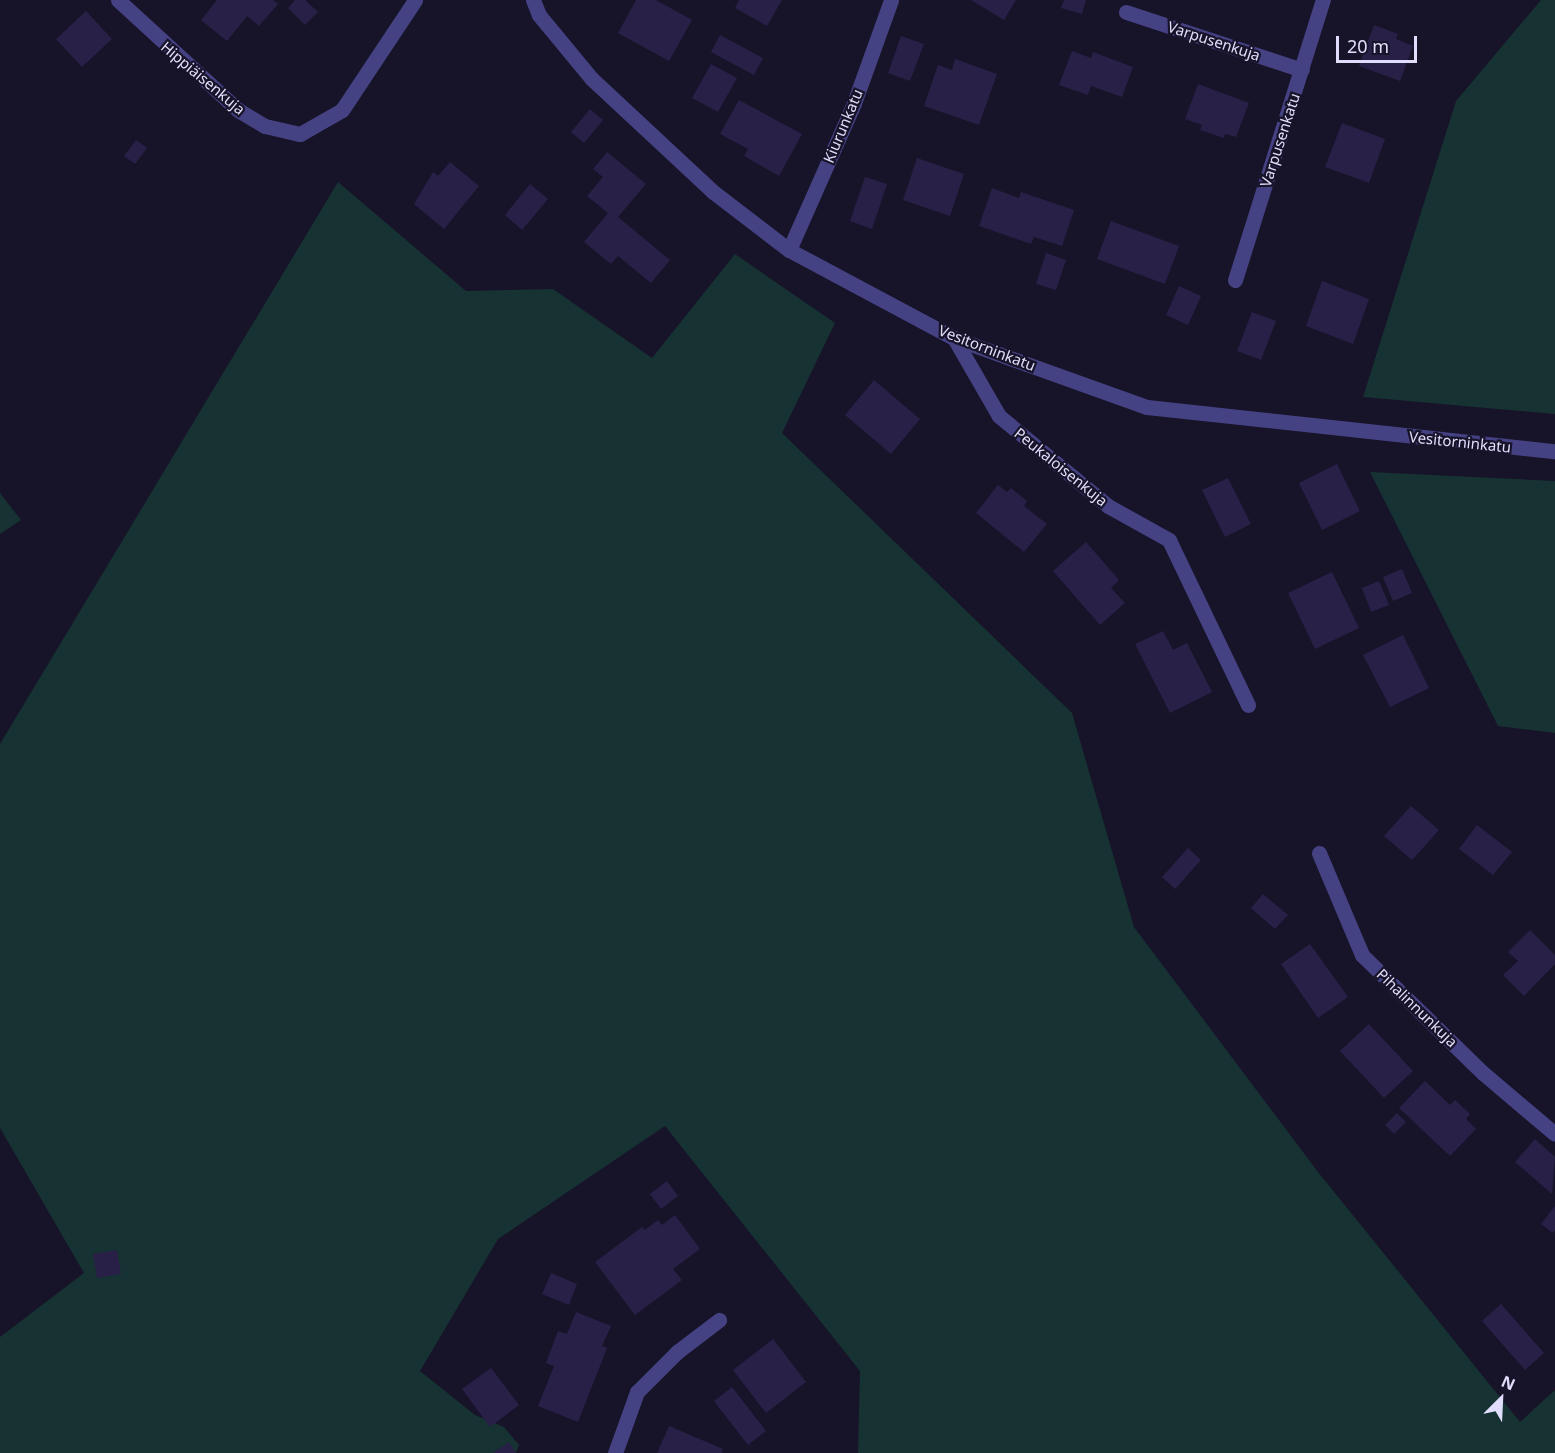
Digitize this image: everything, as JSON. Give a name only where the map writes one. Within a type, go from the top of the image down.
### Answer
[{"type":"street","name":"Hippiäisenkuja","points":[[118,0],[142,26],[238,110],[265,126],[300,134],[342,110],[415,0]]},
{"type":"street","name":"Vesitorninkatu","points":[[533,0],[539,15],[592,79],[712,191],[789,250],[954,338],[1147,407],[1555,451]]},
{"type":"street","name":"Kiurunkatu","points":[[789,250],[854,103],[891,0]]},
{"type":"street","name":"Varpusenkatu","points":[[1235,280],[1323,0]]},
{"type":"street","name":"Varpusenkuja","points":[[1126,12],[1302,70]]},
{"type":"street","name":"Peukaloisenkuja","points":[[954,338],[999,416],[1108,506],[1169,540],[1248,705]]},
{"type":"street","name":"Pihalinnunkuja","points":[[1319,853],[1362,955],[1483,1072],[1555,1134]]},
{"type":"street","points":[[615,1453],[637,1392],[677,1353],[719,1320]]},
{"type":"green space","points":[[1541,0],[1555,0],[1555,414],[1363,397],[1456,101]]},
{"type":"green space","points":[[338,182],[466,291],[553,289],[652,358],[735,254],[835,323],[782,433],[1072,713],[1134,927],[1318,1172],[1520,1422],[1555,1390],[1555,1453],[858,1453],[860,1371],[665,1126],[498,1239],[420,1371],[475,1415],[504,1427],[519,1445],[516,1453],[0,1453],[0,1337],[84,1273],[0,1128],[0,744]]},
{"type":"green space","points":[[1370,472],[1555,481],[1555,733],[1498,726]]},
{"type":"green space","points":[[0,493],[21,520],[0,534]]},
{"type":"building","points":[[217,0],[273,0],[278,4],[259,26],[247,16],[227,41],[201,20]]},
{"type":"building","points":[[295,0],[305,0],[318,12],[305,25],[288,8]]},
{"type":"building","points":[[636,0],[656,0],[692,20],[669,61],[618,33]]},
{"type":"building","points":[[739,0],[782,0],[767,26],[735,8]]},
{"type":"building","points":[[971,0],[1016,0],[1004,20]]},
{"type":"building","points":[[1064,0],[1086,0],[1082,14],[1061,8]]},
{"type":"building","points":[[86,11],[112,39],[82,67],[56,39]]},
{"type":"building","points":[[1374,25],[1398,34],[1396,39],[1413,46],[1400,81],[1359,66]]},
{"type":"building","points":[[720,35],[763,58],[754,75],[711,52]]},
{"type":"building","points":[[901,36],[924,44],[910,81],[888,73]]},
{"type":"building","points":[[1072,51],[1091,58],[1093,52],[1133,67],[1122,97],[1091,86],[1088,95],[1059,85]]},
{"type":"building","points":[[955,59],[997,74],[979,125],[924,106],[938,65],[952,70]]},
{"type":"building","points":[[711,64],[737,78],[718,112],[692,98]]},
{"type":"building","points":[[1198,84],[1249,103],[1236,137],[1225,134],[1224,138],[1200,130],[1202,125],[1185,119]]},
{"type":"building","points":[[739,100],[802,134],[779,176],[744,156],[748,149],[720,134]]},
{"type":"building","points":[[590,109],[603,120],[584,143],[571,132]]},
{"type":"building","points":[[1342,123],[1385,139],[1369,183],[1325,167]]},
{"type":"building","points":[[136,140],[147,148],[135,164],[124,156]]},
{"type":"building","points":[[607,152],[646,184],[618,217],[670,260],[651,283],[618,256],[611,264],[584,242],[608,213],[587,196],[603,177],[593,169]]},
{"type":"building","points":[[917,158],[964,174],[950,216],[903,200]]},
{"type":"building","points":[[450,162],[479,186],[444,229],[414,204],[433,172],[438,176]]},
{"type":"building","points":[[865,177],[887,184],[872,229],[850,221]]},
{"type":"building","points":[[530,184],[548,199],[522,230],[505,215]]},
{"type":"building","points":[[992,188],[1019,198],[1021,192],[1074,210],[1062,246],[1034,237],[1031,244],[979,226]]},
{"type":"building","points":[[1111,221],[1179,246],[1165,284],[1097,259]]},
{"type":"building","points":[[1046,253],[1066,260],[1056,290],[1036,284]]},
{"type":"building","points":[[1322,281],[1369,299],[1353,344],[1306,326]]},
{"type":"building","points":[[1179,286],[1201,296],[1188,325],[1166,315]]},
{"type":"building","points":[[1252,312],[1276,321],[1261,360],[1237,351]]},
{"type":"building","points":[[874,380],[920,419],[891,454],[845,415]]},
{"type":"building","points":[[1337,464],[1360,511],[1322,530],[1299,483]]},
{"type":"building","points":[[1228,478],[1251,524],[1225,537],[1202,490]]},
{"type":"building","points":[[998,485],[1007,492],[1011,488],[1027,501],[1024,506],[1047,524],[1024,552],[976,513]]},
{"type":"building","points":[[1086,542],[1119,580],[1111,588],[1125,603],[1100,625],[1053,571]]},
{"type":"building","points":[[1402,569],[1412,593],[1393,601],[1383,577]]},
{"type":"building","points":[[1332,572],[1359,628],[1315,649],[1288,593]]},
{"type":"building","points":[[1379,581],[1389,605],[1371,612],[1362,588]]},
{"type":"building","points":[[1163,631],[1173,650],[1187,643],[1212,692],[1170,713],[1135,644]]},
{"type":"building","points":[[1403,635],[1429,688],[1390,707],[1363,655]]},
{"type":"building","points":[[1411,806],[1439,830],[1412,860],[1384,836]]},
{"type":"building","points":[[1477,825],[1512,852],[1493,875],[1459,849]]},
{"type":"building","points":[[1188,848],[1201,860],[1175,889],[1162,877]]},
{"type":"building","points":[[1263,894],[1288,915],[1275,929],[1251,908]]},
{"type":"building","points":[[1530,930],[1555,955],[1555,964],[1524,996],[1503,975],[1518,961],[1508,952]]},
{"type":"building","points":[[1310,944],[1348,997],[1318,1018],[1281,964]]},
{"type":"building","points":[[1369,1024],[1413,1071],[1384,1098],[1340,1051]]},
{"type":"building","points":[[1425,1081],[1450,1105],[1455,1100],[1470,1114],[1466,1119],[1476,1129],[1450,1156],[1399,1108]]},
{"type":"building","points":[[1397,1113],[1406,1122],[1394,1134],[1385,1125]]},
{"type":"building","points":[[1535,1139],[1555,1157],[1552,1194],[1515,1162]]},
{"type":"building","points":[[667,1181],[678,1196],[661,1209],[650,1194]]},
{"type":"building","points":[[1555,1206],[1555,1230],[1553,1233],[1541,1224]]},
{"type":"building","points":[[675,1215],[700,1249],[673,1269],[682,1280],[635,1315],[595,1262],[642,1227],[645,1230],[658,1220],[662,1225]]},
{"type":"building","points":[[117,1250],[121,1274],[97,1278],[93,1254]]},
{"type":"building","points":[[551,1273],[577,1284],[569,1305],[542,1294]]},
{"type":"building","points":[[1501,1304],[1544,1353],[1525,1370],[1482,1321]]},
{"type":"building","points":[[576,1312],[611,1326],[602,1346],[607,1348],[578,1422],[538,1406],[554,1366],[546,1363],[558,1331],[567,1334]]},
{"type":"building","points":[[773,1339],[806,1382],[766,1413],[733,1370]]},
{"type":"building","points":[[491,1368],[519,1405],[490,1427],[462,1389]]},
{"type":"building","points":[[732,1387],[766,1431],[748,1445],[714,1401]]},
{"type":"building","points":[[669,1426],[723,1449],[722,1453],[657,1453]]},
{"type":"building","points":[[509,1442],[516,1453],[493,1453]]}]
